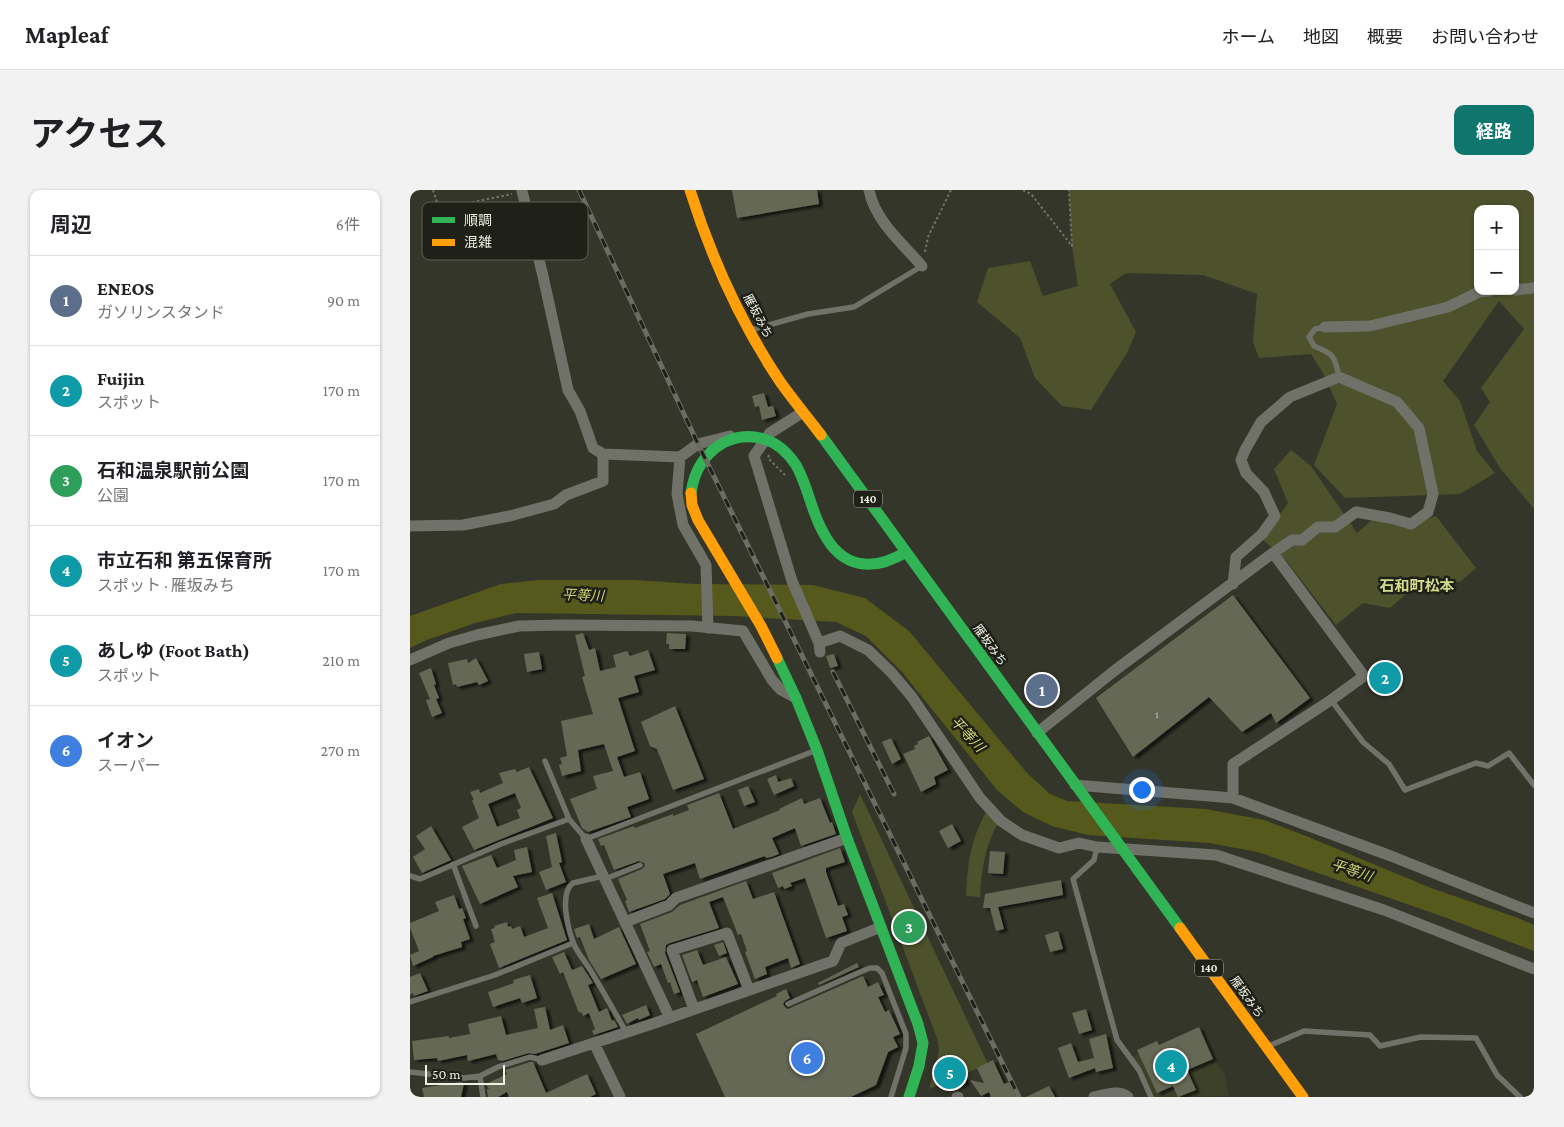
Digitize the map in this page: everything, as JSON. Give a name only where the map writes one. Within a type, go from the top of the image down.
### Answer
[{"type":"main road","name":"雁坂みち","points":[[690,190],[699,220],[715,258],[749,330],[782,384],[841,461],[1267,1047],[1299,1096]]},
{"type":"main road","points":[[906,552],[892,562],[878,566],[864,565],[844,558],[835,550],[823,531],[796,464],[788,454],[770,440],[754,437],[735,438],[721,443],[713,447],[698,467],[692,486],[692,507],[704,533],[761,626],[796,698],[817,750],[847,838],[922,1036],[924,1043],[914,1052],[909,1097]]},
{"type":"street","points":[[869,190],[879,217],[922,266]]},
{"type":"street","points":[[522,192],[524,202]]},
{"type":"street","points":[[539,260],[568,390],[580,411],[593,448],[604,454],[680,457],[704,442],[752,432],[770,433]]},
{"type":"street","points":[[1519,290],[1534,288]]},
{"type":"street","points":[[1325,327],[1370,326],[1448,307],[1474,294]]},
{"type":"street","points":[[1037,733],[1114,671],[1233,584],[1273,553],[1292,540],[1302,540],[1318,527],[1335,528],[1356,512],[1411,524],[1428,512],[1433,494],[1419,428],[1397,402],[1339,378],[1290,397],[1261,422],[1241,460],[1246,474],[1264,492],[1275,516],[1262,534],[1236,557],[1233,584]]},
{"type":"street","points":[[803,412],[770,433],[754,456],[792,581],[817,643],[840,636],[860,645],[878,658],[912,697],[980,798],[1001,821],[1022,835],[1059,848],[1079,843],[1097,847],[1118,844],[1216,855],[1384,910],[1534,969]]},
{"type":"street","points":[[410,526],[463,525],[510,516],[554,504],[566,495],[602,481],[604,454]]},
{"type":"street","points":[[680,457],[677,494],[683,525],[706,565],[708,624]]},
{"type":"street","points":[[1232,798],[1233,764],[1331,700],[1364,676],[1273,553]]},
{"type":"street","points":[[410,660],[459,640],[519,626],[683,626],[708,624],[743,631],[772,680],[781,690],[796,698]]},
{"type":"street","points":[[1077,788],[1232,798],[1390,856],[1534,913]]},
{"type":"street","points":[[625,922],[669,905],[676,898],[847,838]]},
{"type":"street","points":[[586,839],[670,1018]]},
{"type":"street","points":[[542,1060],[626,1032],[656,1025],[694,1009],[833,961],[840,943],[881,927]]},
{"type":"street","points":[[694,1009],[672,950],[726,933],[749,990]]},
{"type":"street","points":[[594,1043],[620,1097]]},
{"type":"street","points":[[1094,1097],[1117,1093],[1128,1097]]},
{"type":"lane","points":[[749,330],[808,314],[854,307],[922,266]]},
{"type":"lane","points":[[1325,327],[1315,329],[1309,337],[1314,346],[1327,351],[1336,360],[1339,378]]},
{"type":"lane","points":[[1331,700],[1363,742],[1389,764],[1405,790],[1476,762],[1488,766],[1509,754],[1534,785]]},
{"type":"lane","points":[[545,761],[568,819],[586,839],[817,750]]},
{"type":"lane","points":[[410,876],[420,879],[501,844],[568,819]]},
{"type":"lane","points":[[1097,847],[1094,860],[1073,879],[1117,1040],[1139,1070],[1151,1097]]},
{"type":"lane","points":[[453,864],[476,926]]},
{"type":"lane","points":[[626,1032],[573,943],[566,917],[566,893],[569,886],[573,883],[604,877],[640,865]]},
{"type":"lane","points":[[410,1002],[495,975],[573,943]]},
{"type":"lane","points":[[788,1004],[870,968],[876,968],[882,973],[914,1052],[891,1097]]},
{"type":"lane","points":[[1267,1047],[1304,1032],[1370,1036],[1380,1046],[1421,1037],[1476,1038],[1497,1074],[1520,1097]]},
{"type":"lane","points":[[410,1072],[464,1078],[480,1076],[498,1067],[530,1057],[542,1060]]},
{"type":"lane","points":[[480,1076],[483,1097]]},
{"type":"path","points":[[922,266],[928,236],[951,190]]},
{"type":"path","points":[[1024,190],[1031,194],[1072,246],[1069,190]]},
{"type":"path","points":[[474,202],[522,192]]},
{"type":"path","points":[[770,452],[768,458],[785,475]]},
{"type":"shaded area","points":[[1069,190],[1534,190],[1534,509],[1500,468],[1474,425],[1490,402],[1481,388],[1524,329],[1499,301],[1443,381],[1460,401],[1477,451],[1495,473],[1460,494],[1345,498],[1314,465],[1337,404],[1323,373],[1311,354],[1259,358],[1253,342],[1257,294],[1203,275],[1126,273],[1110,284],[1136,332],[1127,353],[1091,410],[1062,406],[1035,378],[1020,338],[977,302],[988,268],[1030,261],[1043,296],[1078,286],[1072,246]]},
{"type":"shaded area","points":[[1291,450],[1311,466],[1357,533],[1373,519],[1406,528],[1436,516],[1476,568],[1460,582],[1428,575],[1390,608],[1363,603],[1336,625],[1285,559],[1262,539],[1288,503],[1274,469]]},
{"type":"shaded area","points":[[860,794],[988,1064],[929,1089],[939,1051],[938,1041],[852,812]]},
{"type":"shaded area","points":[[987,810],[998,823],[984,859],[980,897],[966,896],[973,842]]},
{"type":"shaded area","points":[[1202,1032],[1224,1073],[1229,1096],[1150,1097],[1131,1057]]},
{"type":"water","name":"平等川","points":[[539,580],[634,580],[695,584],[813,585],[865,598],[909,631],[1027,773],[1050,794],[1067,801],[1206,809],[1264,820],[1431,888],[1534,925],[1534,951],[1444,917],[1258,852],[1209,843],[1088,835],[1052,826],[1023,812],[997,790],[902,672],[866,636],[836,622],[734,616],[516,613],[475,623],[410,648],[410,616],[501,584]]},
{"type":"building","points":[[732,190],[817,190],[819,204],[737,218]]},
{"type":"building","points":[[764,393],[768,407],[773,406],[776,416],[762,420],[759,406],[755,407],[752,396]]},
{"type":"building","points":[[1233,595],[1310,698],[1276,723],[1271,713],[1242,732],[1209,697],[1133,757],[1096,698]]},
{"type":"building","points":[[583,633],[589,650],[595,648],[600,671],[616,667],[613,655],[627,651],[630,656],[648,650],[655,670],[634,676],[639,692],[618,698],[635,751],[617,757],[624,777],[640,772],[649,799],[627,807],[631,817],[588,832],[582,828],[570,799],[597,789],[593,776],[613,771],[604,744],[578,750],[581,771],[562,776],[559,765],[562,764],[560,758],[567,756],[561,721],[593,714],[582,677],[585,676],[575,635]]},
{"type":"building","points":[[667,633],[686,634],[685,649],[669,649],[669,644],[666,644]]},
{"type":"building","points":[[539,652],[542,669],[527,672],[524,654]]},
{"type":"building","points":[[834,654],[838,666],[830,668],[826,656]]},
{"type":"building","points":[[476,658],[488,681],[479,685],[477,682],[457,687],[456,684],[453,685],[448,663],[467,659],[468,663]]},
{"type":"building","points":[[431,668],[439,698],[436,699],[442,713],[432,717],[426,700],[430,699],[419,673]]},
{"type":"building","points":[[675,706],[704,779],[673,790],[657,749],[650,746],[641,722]]},
{"type":"building","points":[[929,736],[948,770],[934,777],[936,784],[921,792],[903,754],[915,749],[914,746],[918,744],[917,742]]},
{"type":"building","points":[[891,738],[901,759],[892,764],[882,742]]},
{"type":"building","points":[[529,767],[553,818],[474,850],[462,827],[479,818],[470,792],[479,789],[480,793],[503,783],[499,773],[515,769],[517,772]],"holes":[[[515,793],[521,808],[517,810],[520,818],[497,827],[488,804]]]},
{"type":"building","points":[[776,775],[778,782],[791,778],[794,786],[774,795],[767,779]]},
{"type":"building","points":[[748,786],[755,802],[744,806],[738,790]]},
{"type":"building","points":[[719,793],[733,829],[780,810],[802,798],[804,804],[820,798],[836,834],[801,846],[795,828],[772,838],[779,854],[771,857],[766,858],[765,856],[700,879],[695,863],[663,874],[670,894],[665,899],[629,912],[625,901],[627,900],[618,879],[642,869],[645,866],[644,863],[639,861],[614,870],[604,845],[601,846],[598,839],[689,810],[687,805]]},
{"type":"building","points":[[952,824],[961,841],[948,848],[939,831]]},
{"type":"building","points":[[431,826],[451,860],[422,873],[413,857],[425,849],[416,836]]},
{"type":"building","points":[[556,833],[562,862],[559,863],[566,882],[546,890],[539,872],[552,867],[546,836]]},
{"type":"building","points":[[527,847],[532,872],[513,876],[518,887],[480,904],[462,866],[491,855],[497,868],[516,860],[514,850]]},
{"type":"building","points":[[840,848],[845,862],[826,868],[826,872],[838,906],[844,904],[848,915],[842,917],[847,931],[826,938],[805,878],[790,883],[792,886],[784,889],[783,886],[778,888],[772,873]]},
{"type":"building","points":[[990,851],[1005,852],[1003,874],[988,873]]},
{"type":"building","points":[[1061,880],[1063,895],[998,907],[1004,929],[996,931],[990,908],[983,908],[985,894]]},
{"type":"building","points":[[746,881],[753,899],[774,892],[800,964],[791,968],[788,958],[765,967],[767,974],[755,979],[745,952],[747,951],[741,934],[738,935],[723,897],[709,902],[719,928],[666,945],[665,953],[680,992],[674,994],[661,964],[654,967],[647,952],[650,951],[640,924],[672,912],[680,905]]},
{"type":"building","points":[[552,893],[567,940],[499,968],[490,944],[495,942],[491,929],[495,928],[494,926],[507,922],[508,927],[511,926],[512,929],[520,926],[524,937],[548,928],[537,898]]},
{"type":"building","points":[[454,895],[459,909],[462,908],[466,918],[463,919],[470,939],[461,942],[462,947],[433,956],[413,966],[410,955],[419,951],[410,928],[410,923],[439,911],[435,902]]},
{"type":"building","points":[[589,924],[594,939],[619,927],[636,964],[601,979],[589,960],[580,937],[577,938],[574,929]]},
{"type":"building","points":[[1058,931],[1063,949],[1050,952],[1045,935]]},
{"type":"building","points":[[723,942],[727,953],[719,956],[714,945]]},
{"type":"building","points":[[697,950],[703,965],[726,957],[738,984],[703,997],[697,980],[692,982],[682,955]]},
{"type":"building","points":[[564,952],[572,970],[582,966],[593,983],[588,985],[599,1012],[607,1008],[612,1021],[614,1020],[618,1027],[594,1035],[592,1031],[595,1029],[589,1013],[583,1016],[581,1012],[579,1013],[563,972],[560,974],[552,957]]},
{"type":"building","points":[[857,963],[859,967],[819,985],[818,983]]},
{"type":"building","points":[[420,973],[428,991],[414,996],[413,993],[410,995],[410,977]]},
{"type":"building","points":[[530,975],[537,998],[522,1003],[520,998],[493,1007],[488,992],[514,983],[513,980]]},
{"type":"building","points":[[863,976],[868,987],[878,982],[884,995],[878,997],[885,1012],[889,1010],[900,1034],[893,1037],[898,1047],[888,1052],[876,1085],[851,1097],[725,1097],[696,1034],[777,996],[776,994],[786,989],[790,998],[783,1004],[788,1009]]},
{"type":"building","points":[[646,1005],[650,1015],[639,1020],[638,1018],[627,1024],[622,1015]]},
{"type":"building","points":[[545,1007],[550,1030],[563,1025],[569,1043],[535,1054],[529,1053],[502,1061],[498,1060],[496,1054],[468,1061],[467,1055],[438,1061],[437,1058],[414,1060],[412,1041],[470,1034],[468,1024],[501,1016],[506,1035],[538,1028],[534,1009]]},
{"type":"building","points":[[1086,1009],[1092,1030],[1079,1034],[1072,1013]]},
{"type":"building","points":[[1199,1027],[1213,1059],[1187,1070],[1196,1090],[1178,1097],[1173,1086],[1157,1093],[1137,1050],[1157,1041],[1159,1045]]},
{"type":"building","points":[[1106,1034],[1113,1068],[1096,1072],[1095,1068],[1069,1078],[1058,1048],[1071,1043],[1078,1062],[1094,1058],[1089,1039]]},
{"type":"building","points":[[993,1060],[1004,1084],[1009,1082],[1016,1097],[991,1097],[989,1092],[981,1096],[970,1080],[984,1083],[977,1068]]},
{"type":"building","points":[[533,1062],[546,1093],[587,1074],[596,1094],[590,1097],[509,1097],[507,1092],[498,1097],[488,1097],[487,1089],[489,1089],[486,1084],[507,1074],[505,1070]]},
{"type":"building","points":[[959,1064],[966,1083],[947,1089],[940,1073]]},
{"type":"building","points":[[464,1083],[461,1097],[424,1097],[422,1088]]},
{"type":"building","points":[[1049,1086],[1055,1097],[1026,1097]]},
{"type":"railway","points":[[579,190],[585,202]]},
{"type":"railway","points":[[588,209],[698,444],[1019,1097]]},
{"type":"railway","points":[[833,672],[894,794]]},
{"type":"traffic: fast","points":[[821,435],[1180,928]]},
{"type":"traffic: fast","points":[[691,493],[697,470],[716,447],[738,438],[754,437],[764,439],[782,449],[796,465],[804,481],[815,516],[823,532],[839,554],[849,560],[870,564],[882,563],[906,552]]},
{"type":"traffic: fast","points":[[777,658],[817,750],[847,838],[918,1024],[923,1043],[919,1066],[909,1097]]},
{"type":"traffic: slow","points":[[690,190],[718,265],[753,338],[781,383],[821,435]]},
{"type":"traffic: slow","points":[[691,493],[692,505],[698,520],[761,626],[777,658]]},
{"type":"traffic: slow","points":[[1180,928],[1303,1097]]},
{"type":"place","name":"Fuijin","points":[[1385,678]]},
{"type":"place","name":"ENEOS","points":[[1042,690]]},
{"type":"place","name":"石和温泉駅前公園","points":[[909,927]]},
{"type":"place","name":"イオン","points":[[807,1058]]},
{"type":"place","name":"市立石和 第五保育所","points":[[1171,1066]]},
{"type":"place","name":"あしゆ (Foot Bath)","points":[[950,1073]]},
{"type":"district","name":"石和町松本","points":[[1417,586]]}]
